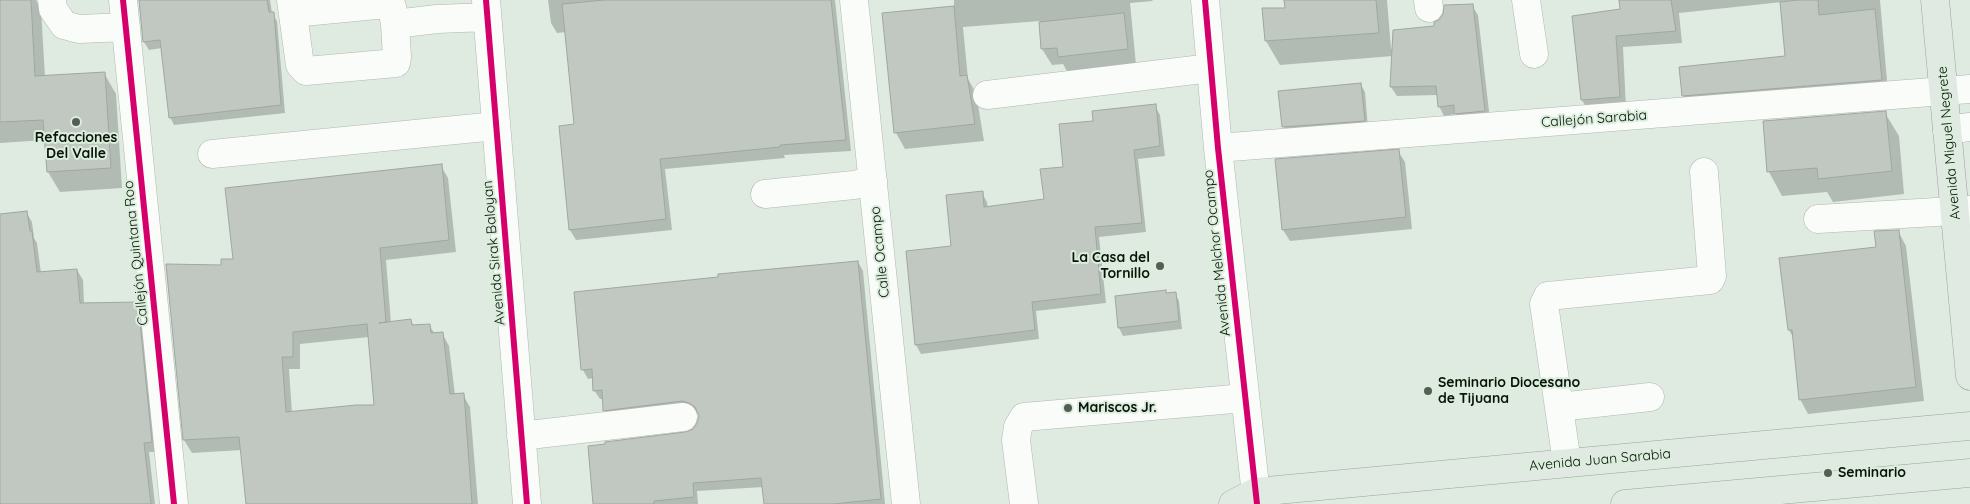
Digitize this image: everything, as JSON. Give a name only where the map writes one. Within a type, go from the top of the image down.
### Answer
[{"type":"main road","name":"Avenida Miguel Negrete","points":[[1935,0],[1957,91],[1970,376]]},
{"type":"main road","name":"Avenida Juan Sarabia","points":[[1248,500],[1567,463],[1970,426]]},
{"type":"main road","points":[[1625,504],[1970,473]]},
{"type":"street","points":[[52,0],[53,9],[64,25],[79,29],[126,27]]},
{"type":"street","name":"Callejón Quintana Roo","points":[[123,0],[174,504]]},
{"type":"street","name":"Calle Ocampo","points":[[854,0],[906,504]]},
{"type":"street","name":"Avenida Melchor Ocampo","points":[[1205,0],[1218,148],[1245,398],[1248,500]]},
{"type":"street","points":[[1526,0],[1534,54]]},
{"type":"street","points":[[387,4],[392,7],[395,24],[398,57],[396,63],[306,71],[300,65],[292,7],[387,4]]},
{"type":"street","points":[[395,24],[437,19],[486,9]]},
{"type":"street","name":"Avenida Sirak Baloyan","points":[[486,9],[527,504]]},
{"type":"street","points":[[988,95],[1211,68]]},
{"type":"street","name":"Callejón Sarabia","points":[[1218,148],[1957,91]]},
{"type":"street","points":[[212,154],[496,126]]},
{"type":"street","points":[[1567,463],[1544,304],[1548,296],[1710,280],[1712,276],[1704,172]]},
{"type":"street","points":[[765,194],[854,185],[873,181]]},
{"type":"street","points":[[1818,220],[1962,211]]},
{"type":"street","points":[[1558,407],[1650,397]]},
{"type":"street","points":[[1024,504],[1016,440],[1018,427],[1024,417],[1245,398]]},
{"type":"street","points":[[521,436],[683,418]]},
{"type":"building","points":[[0,0],[31,0],[35,76],[105,72],[111,168],[47,172],[43,120],[0,122]]},
{"type":"building","points":[[139,0],[267,0],[269,12],[274,12],[281,105],[169,118],[160,40],[143,42]]},
{"type":"building","points":[[604,0],[831,0],[846,140],[780,145],[780,147],[660,159],[666,219],[569,230],[559,126],[574,124],[562,4]]},
{"type":"building","points":[[1284,0],[1376,0],[1379,33],[1265,41],[1262,8],[1285,8]]},
{"type":"building","points":[[1619,0],[1671,0],[1676,31],[1616,36],[1620,97],[1581,100],[1572,16],[1620,9]]},
{"type":"building","points":[[1818,0],[1819,15],[1875,9],[1882,80],[1682,96],[1679,67],[1785,56],[1780,2]]},
{"type":"building","points":[[1473,4],[1485,111],[1454,114],[1454,105],[1438,107],[1436,86],[1390,87],[1393,30],[1434,26],[1434,22],[1439,20],[1443,14],[1444,5]]},
{"type":"building","points":[[954,6],[960,76],[967,75],[975,124],[894,133],[882,13]]},
{"type":"building","points":[[1124,13],[1128,49],[1058,57],[1057,48],[1041,49],[1039,22]]},
{"type":"building","points":[[1361,83],[1365,121],[1282,127],[1278,91]]},
{"type":"building","points":[[1156,104],[1160,146],[1134,150],[1142,223],[1095,227],[1101,294],[1032,302],[1035,330],[915,345],[906,251],[951,246],[946,195],[983,191],[984,207],[1044,199],[1040,169],[1063,167],[1059,124],[1093,121],[1092,111]]},
{"type":"building","points":[[1886,111],[1892,171],[1818,179],[1817,168],[1767,172],[1763,121]]},
{"type":"building","points":[[1399,149],[1406,217],[1282,230],[1275,159]]},
{"type":"building","points":[[442,164],[449,240],[380,248],[386,322],[379,323],[411,319],[412,325],[430,324],[431,333],[443,332],[450,394],[464,393],[472,504],[246,504],[239,437],[183,440],[166,264],[221,265],[221,259],[233,259],[225,188]],"holes":[[[367,324],[374,405],[286,412],[282,357],[293,357],[293,332]]]},
{"type":"building","points":[[27,211],[30,231],[32,231],[37,272],[77,269],[80,303],[138,302],[152,442],[144,443],[151,504],[0,504],[0,214]]},
{"type":"building","points":[[1899,230],[1916,387],[1799,400],[1792,330],[1788,330],[1779,258],[1876,247],[1874,231]]},
{"type":"building","points":[[858,261],[881,499],[833,504],[764,504],[761,478],[693,483],[694,497],[654,501],[654,504],[593,504],[588,446],[605,444],[605,442],[685,432],[693,429],[699,416],[695,407],[682,401],[603,411],[602,390],[593,391],[592,369],[581,370],[574,292],[718,277],[718,274]]},
{"type":"building","points":[[1166,290],[1166,293],[1176,292],[1179,321],[1118,328],[1115,296]]},
{"type":"cycle path","points":[[123,0],[174,504]]},
{"type":"cycle path","points":[[486,0],[527,504]]},
{"type":"cycle path","points":[[1205,0],[1218,148],[1257,504]]},
{"type":"place","name":"Refacciones Del Valle","points":[[76,122]]},
{"type":"place","name":"La Casa del Tornillo","points":[[1160,266]]},
{"type":"place","name":"Seminario Diocesano de Tijuana","points":[[1428,391]]},
{"type":"place","name":"Mariscos Jr.","points":[[1068,408]]},
{"type":"place","name":"Seminario","points":[[1828,473]]}]
